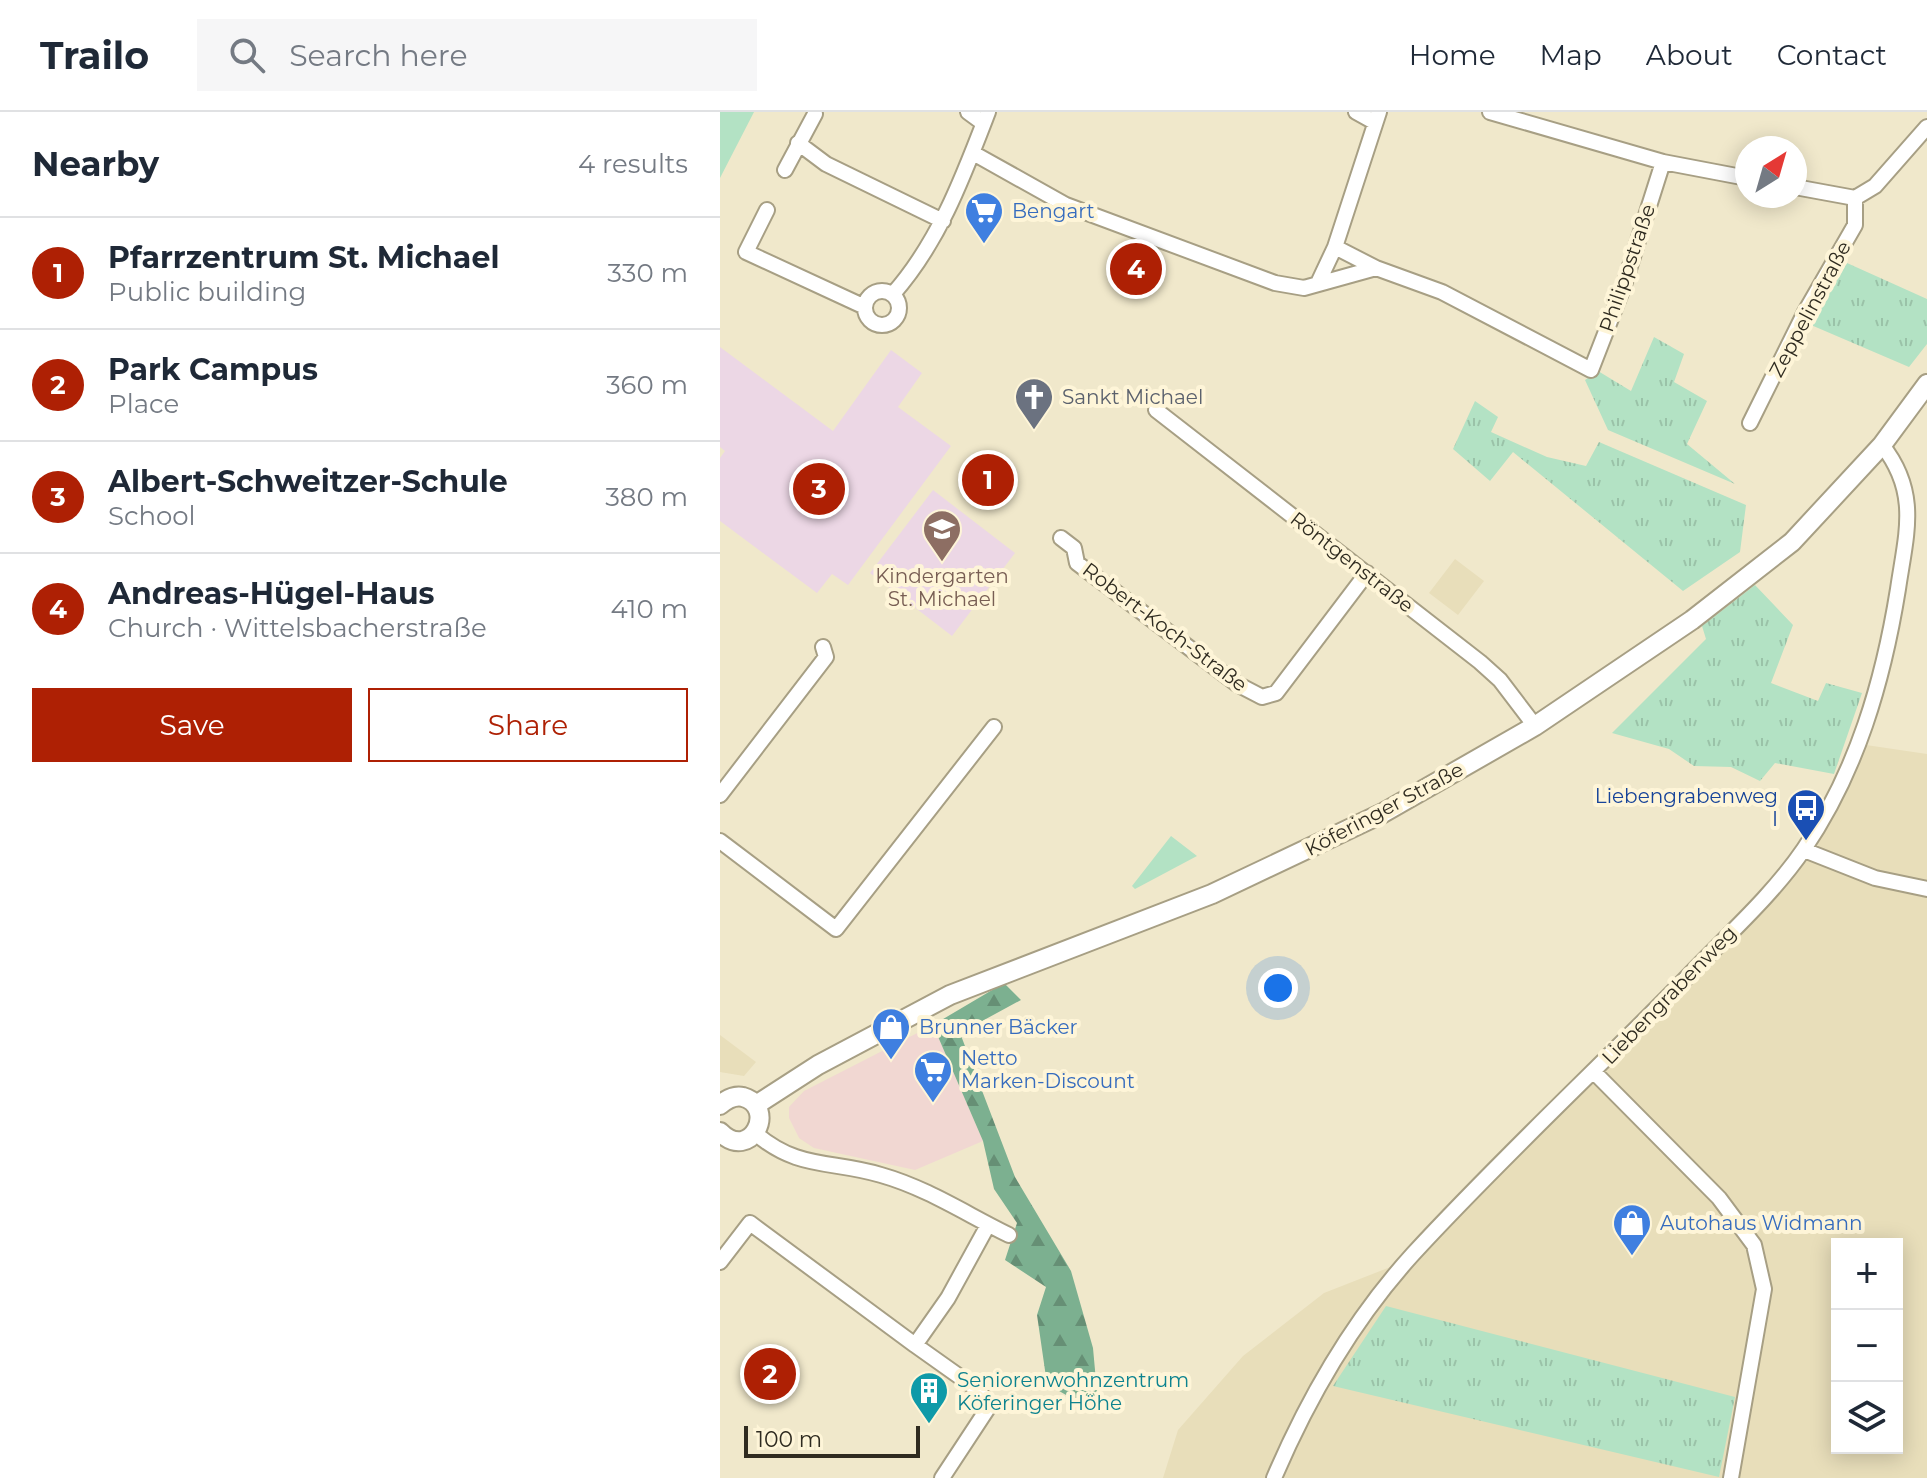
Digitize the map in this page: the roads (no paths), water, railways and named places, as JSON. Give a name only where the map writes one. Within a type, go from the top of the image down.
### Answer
[{"type":"street","points":[[893,294],[914,270],[943,221],[973,153],[986,118],[968,112]]},
{"type":"street","points":[[1319,281],[1335,247],[1376,117],[1356,112]]},
{"type":"street","points":[[1490,112],[1663,162],[1735,176]]},
{"type":"street","points":[[785,170],[815,114]]},
{"type":"street","points":[[1807,189],[1855,198],[1875,186],[1927,127]]},
{"type":"street","points":[[798,143],[818,154],[826,164],[943,221]]},
{"type":"street","points":[[973,153],[1066,205],[1275,283],[1304,288],[1319,281],[1376,268]]},
{"type":"street","name":"Philippstraße","points":[[1376,268],[1442,292],[1591,370],[1624,285],[1663,162]]},
{"type":"street","name":"Zeppelinstraße","points":[[1750,423],[1805,312],[1855,225],[1855,198]]},
{"type":"street","points":[[767,210],[746,252],[865,307],[874,322],[892,322],[899,309],[893,294]]},
{"type":"street","points":[[1335,247],[1376,268]]},
{"type":"street","points":[[865,307],[876,292],[893,294]]},
{"type":"street","name":"Köferinger Straße","points":[[756,1105],[818,1065],[950,995],[1212,894],[1383,813],[1535,726],[1681,628],[1772,559],[1839,494],[1882,445],[1927,384]]},
{"type":"street","name":"Röntgenstraße","points":[[1156,410],[1480,662],[1500,680],[1535,726]]},
{"type":"street","name":"Liebengrabenweg","points":[[1274,1478],[1298,1421],[1339,1348],[1403,1267],[1747,914],[1804,850],[1843,782],[1869,720],[1885,659],[1910,512],[1904,483],[1882,445]]},
{"type":"street","name":"Robert-Koch-Straße","points":[[1061,538],[1074,548],[1077,563],[1237,684],[1262,697],[1276,693],[1367,573]]},
{"type":"street","points":[[720,795],[826,657],[823,647]]},
{"type":"street","points":[[720,841],[836,929],[994,727]]},
{"type":"street","points":[[1804,850],[1875,878],[1927,889]]},
{"type":"street","points":[[1594,1072],[1719,1198],[1754,1245],[1764,1289],[1731,1478]]},
{"type":"street","points":[[720,1105],[738,1096],[756,1105],[760,1119],[755,1133],[743,1141],[721,1135]]},
{"type":"street","points":[[755,1133],[790,1158],[879,1174],[928,1191],[1009,1235]]},
{"type":"street","points":[[720,1262],[750,1223],[977,1389],[990,1405],[942,1478]]},
{"type":"street","points":[[915,1345],[948,1298],[988,1225]]},
{"type":"place","name":"Bengart","points":[[984,245]]},
{"type":"place","name":"Andreas-Hügel-Haus","points":[[1136,269]]},
{"type":"place","name":"Sankt Michael","points":[[1034,431]]},
{"type":"place","name":"Pfarrzentrum St. Michael","points":[[988,480]]},
{"type":"place","name":"Albert-Schweitzer-Schule","points":[[819,489]]},
{"type":"place","name":"Kindergarten St. Michael","points":[[942,563]]},
{"type":"place","name":"Liebengrabenweg I","points":[[1806,842]]},
{"type":"place","name":"Brunner Bäcker","points":[[891,1061]]},
{"type":"place","name":"Netto Marken-Discount","points":[[933,1104]]},
{"type":"place","name":"Autohaus Widmann","points":[[1632,1257]]},
{"type":"place","name":"Park Campus","points":[[770,1374]]},
{"type":"place","name":"Seniorenwohnzentrum Köferinger Höhe","points":[[929,1425]]}]
